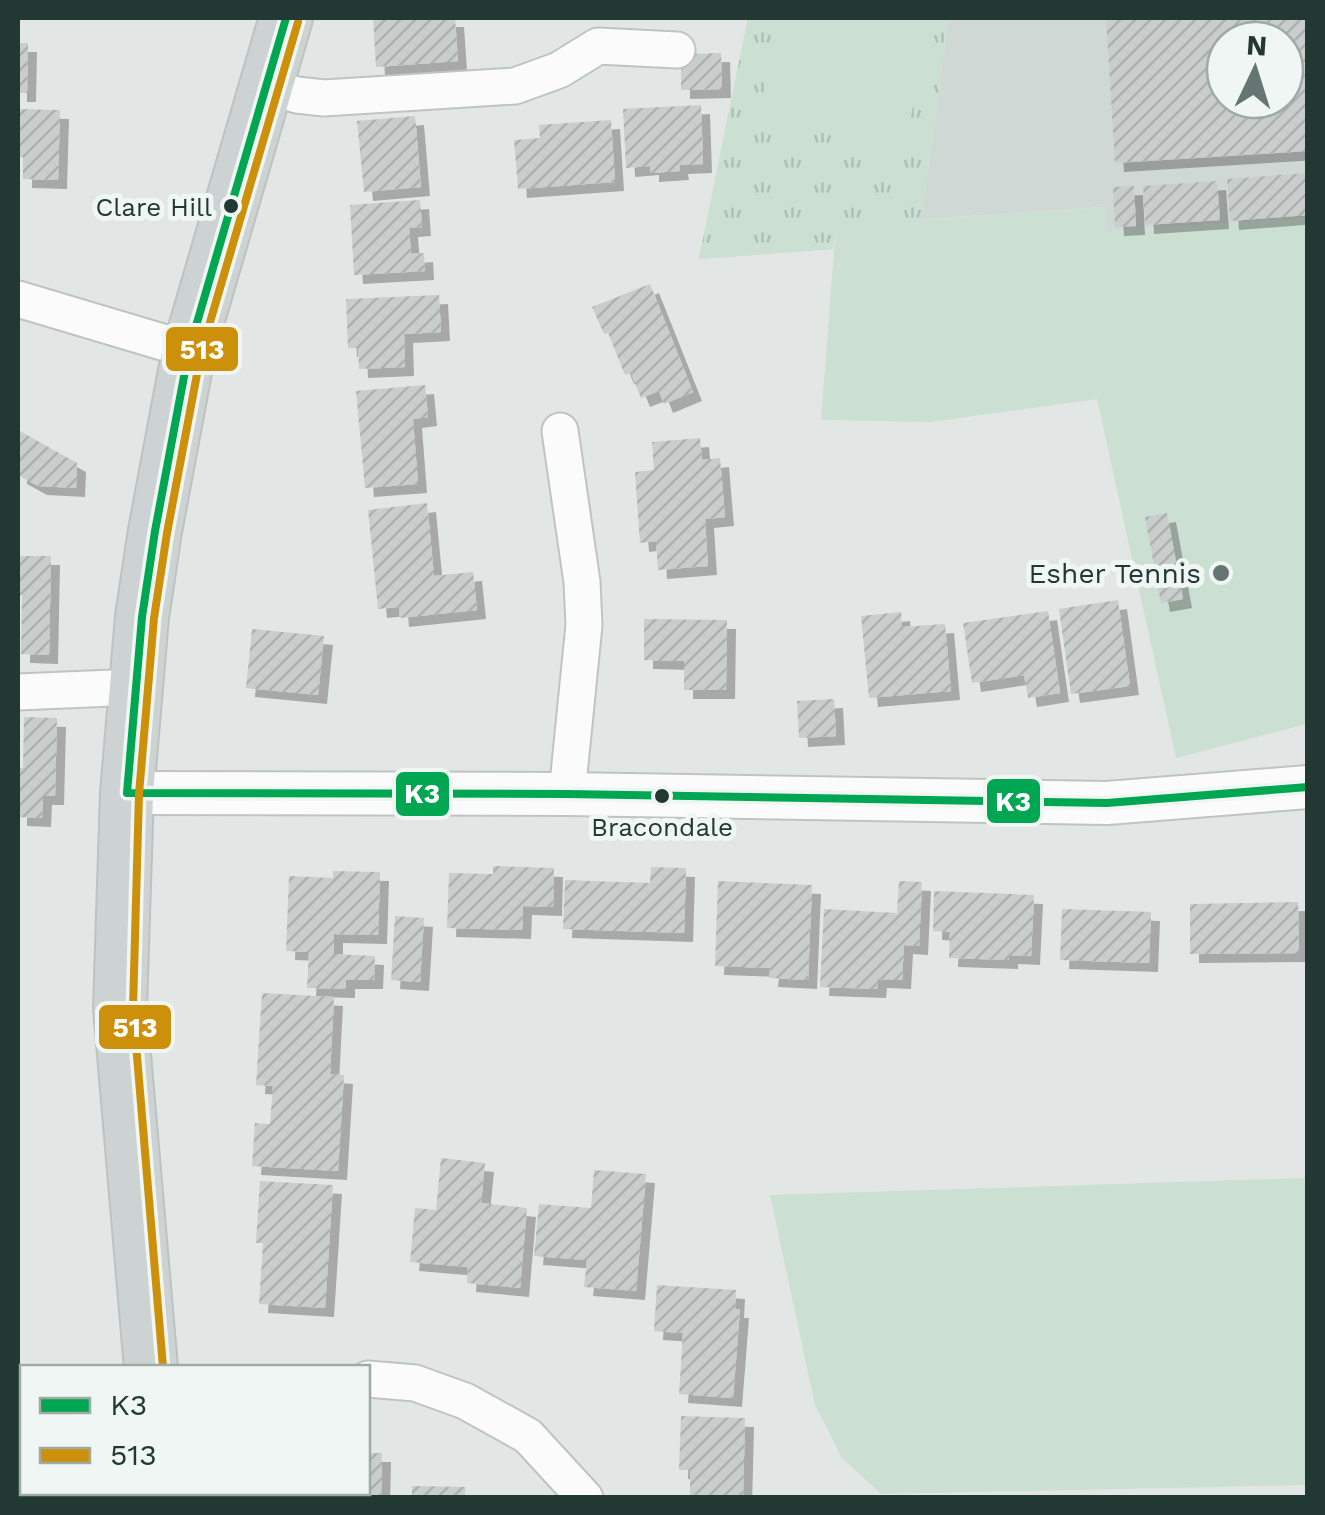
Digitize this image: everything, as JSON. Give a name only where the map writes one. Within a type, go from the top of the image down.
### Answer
[{"type":"main road","points":[[150,1365],[120,1008],[127,792],[142,617],[190,350],[286,18]]},
{"type":"street","points":[[266,86],[324,98],[515,86],[558,70],[598,46],[677,50]]},
{"type":"street","points":[[18,299],[190,350]]},
{"type":"street","points":[[560,431],[582,582],[584,625],[568,794]]},
{"type":"street","points":[[18,692],[136,688]]},
{"type":"street","points":[[127,792],[568,794],[1106,804],[1308,787]]},
{"type":"street","points":[[370,1379],[415,1384],[465,1401],[528,1436],[584,1498]]},
{"type":"shaded area","points":[[748,18],[1307,18],[1307,218],[1106,231],[1105,207],[836,225],[833,249],[699,259]]},
{"type":"green space","points":[[748,18],[949,18],[922,220],[836,225],[833,249],[699,259]]},
{"type":"green space","points":[[780,18],[931,18],[904,150],[759,120]]},
{"type":"green space","name":"Esher Tennis","points":[[1106,207],[1107,231],[1307,218],[1307,724],[1176,758],[1097,399],[930,422],[821,420],[836,225]]},
{"type":"green space","points":[[1307,1178],[1307,1485],[881,1494],[842,1458],[815,1405],[770,1195]]},
{"type":"building","points":[[373,18],[455,18],[458,61],[376,67]]},
{"type":"building","points":[[1106,18],[1308,18],[1308,151],[1115,163]]},
{"type":"building","points":[[18,43],[28,43],[27,93],[18,93]]},
{"type":"building","points":[[721,53],[722,89],[681,90],[681,54]]},
{"type":"building","points":[[701,105],[703,164],[679,165],[680,171],[650,173],[650,166],[626,168],[623,109]]},
{"type":"building","points":[[18,109],[60,110],[58,180],[23,179],[23,157],[18,157]]},
{"type":"building","points":[[415,116],[421,187],[364,192],[357,121]]},
{"type":"building","points":[[611,120],[615,182],[518,189],[514,140],[540,138],[539,125]]},
{"type":"building","points":[[1308,173],[1308,215],[1230,221],[1227,179]]},
{"type":"building","points":[[1217,181],[1220,220],[1145,225],[1143,186]]},
{"type":"building","points":[[1134,186],[1136,226],[1115,227],[1113,187]]},
{"type":"building","points":[[420,200],[422,227],[409,228],[411,254],[424,253],[425,271],[354,275],[350,205]]},
{"type":"building","points":[[650,284],[693,392],[664,404],[659,391],[641,398],[631,373],[625,375],[608,333],[604,334],[592,307]]},
{"type":"building","points":[[439,295],[441,332],[404,334],[405,367],[359,369],[358,348],[348,348],[346,299]]},
{"type":"building","points":[[425,385],[428,417],[413,419],[418,484],[365,488],[356,391]]},
{"type":"building","points":[[18,430],[77,463],[76,488],[38,486],[18,475]]},
{"type":"building","points":[[700,438],[702,460],[720,458],[725,517],[705,519],[708,566],[658,570],[656,541],[640,543],[635,472],[654,470],[652,442]]},
{"type":"building","points":[[427,503],[434,576],[473,572],[477,610],[400,618],[399,607],[378,609],[368,510]]},
{"type":"building","points":[[1167,513],[1183,599],[1161,603],[1145,517]]},
{"type":"building","points":[[18,556],[51,556],[49,655],[21,654]]},
{"type":"building","points":[[1118,600],[1130,686],[1071,694],[1059,609]]},
{"type":"building","points":[[1048,611],[1060,693],[1028,698],[1024,675],[972,683],[963,623]]},
{"type":"building","points":[[901,612],[902,627],[945,624],[951,691],[869,698],[861,616]]},
{"type":"building","points":[[644,619],[727,620],[726,690],[684,690],[684,661],[644,660]]},
{"type":"building","points":[[252,629],[324,636],[318,695],[246,688]]},
{"type":"building","points":[[834,699],[836,736],[799,738],[797,701]]},
{"type":"building","points":[[24,717],[57,718],[55,796],[43,796],[42,818],[18,817]]},
{"type":"building","points":[[493,866],[554,868],[553,907],[523,906],[522,930],[447,928],[449,873],[493,874]]},
{"type":"building","points":[[651,867],[686,868],[684,933],[563,929],[565,880],[650,883]]},
{"type":"building","points":[[333,871],[380,872],[378,935],[334,934],[334,954],[375,956],[374,980],[346,980],[346,989],[307,988],[309,952],[286,951],[289,876],[333,878]]},
{"type":"building","points":[[718,881],[812,885],[808,980],[769,978],[770,968],[715,966]]},
{"type":"building","points":[[899,881],[922,882],[919,946],[904,945],[902,980],[878,979],[877,989],[820,987],[824,909],[897,913]]},
{"type":"building","points":[[934,891],[1034,895],[1031,956],[1009,955],[1009,960],[949,958],[950,932],[933,931]]},
{"type":"building","points":[[1298,902],[1299,953],[1190,954],[1190,904]]},
{"type":"building","points":[[1062,909],[1151,912],[1149,963],[1060,960]]},
{"type":"building","points":[[395,916],[424,918],[420,982],[391,980]]},
{"type":"building","points":[[262,993],[334,997],[330,1074],[344,1075],[338,1171],[252,1166],[255,1123],[270,1124],[273,1086],[256,1085]]},
{"type":"building","points":[[441,1158],[485,1163],[481,1203],[527,1208],[520,1288],[467,1283],[468,1267],[410,1262],[415,1208],[436,1210]]},
{"type":"building","points":[[594,1170],[646,1174],[636,1291],[584,1287],[587,1260],[534,1256],[539,1204],[591,1208]]},
{"type":"building","points":[[260,1181],[333,1185],[325,1308],[259,1304],[263,1243],[256,1243]]},
{"type":"building","points":[[657,1285],[736,1290],[735,1309],[740,1309],[733,1398],[679,1394],[683,1333],[654,1331]]},
{"type":"building","points":[[681,1416],[745,1418],[743,1498],[690,1498],[690,1470],[679,1470]]},
{"type":"building","points":[[20,1453],[20,1495],[25,1498],[18,1498]]},
{"type":"building","points":[[370,1453],[382,1453],[381,1498],[270,1498],[370,1495]]},
{"type":"building","points":[[412,1486],[465,1487],[465,1498],[412,1498]]},
{"type":"transit line","name":"K3","points":[[127,793],[142,617],[189,350],[286,18]]},
{"type":"transit line","name":"513","points":[[163,1365],[133,1008],[139,794],[154,618],[201,353],[298,22]]},
{"type":"transit line","name":"K3","points":[[127,793],[567,794],[1107,803],[1308,787]]},
{"type":"place","name":"Clare Hill","points":[[231,206]]},
{"type":"place","name":"Esher Tennis","points":[[1221,573]]},
{"type":"place","name":"Bracondale","points":[[662,796]]}]
